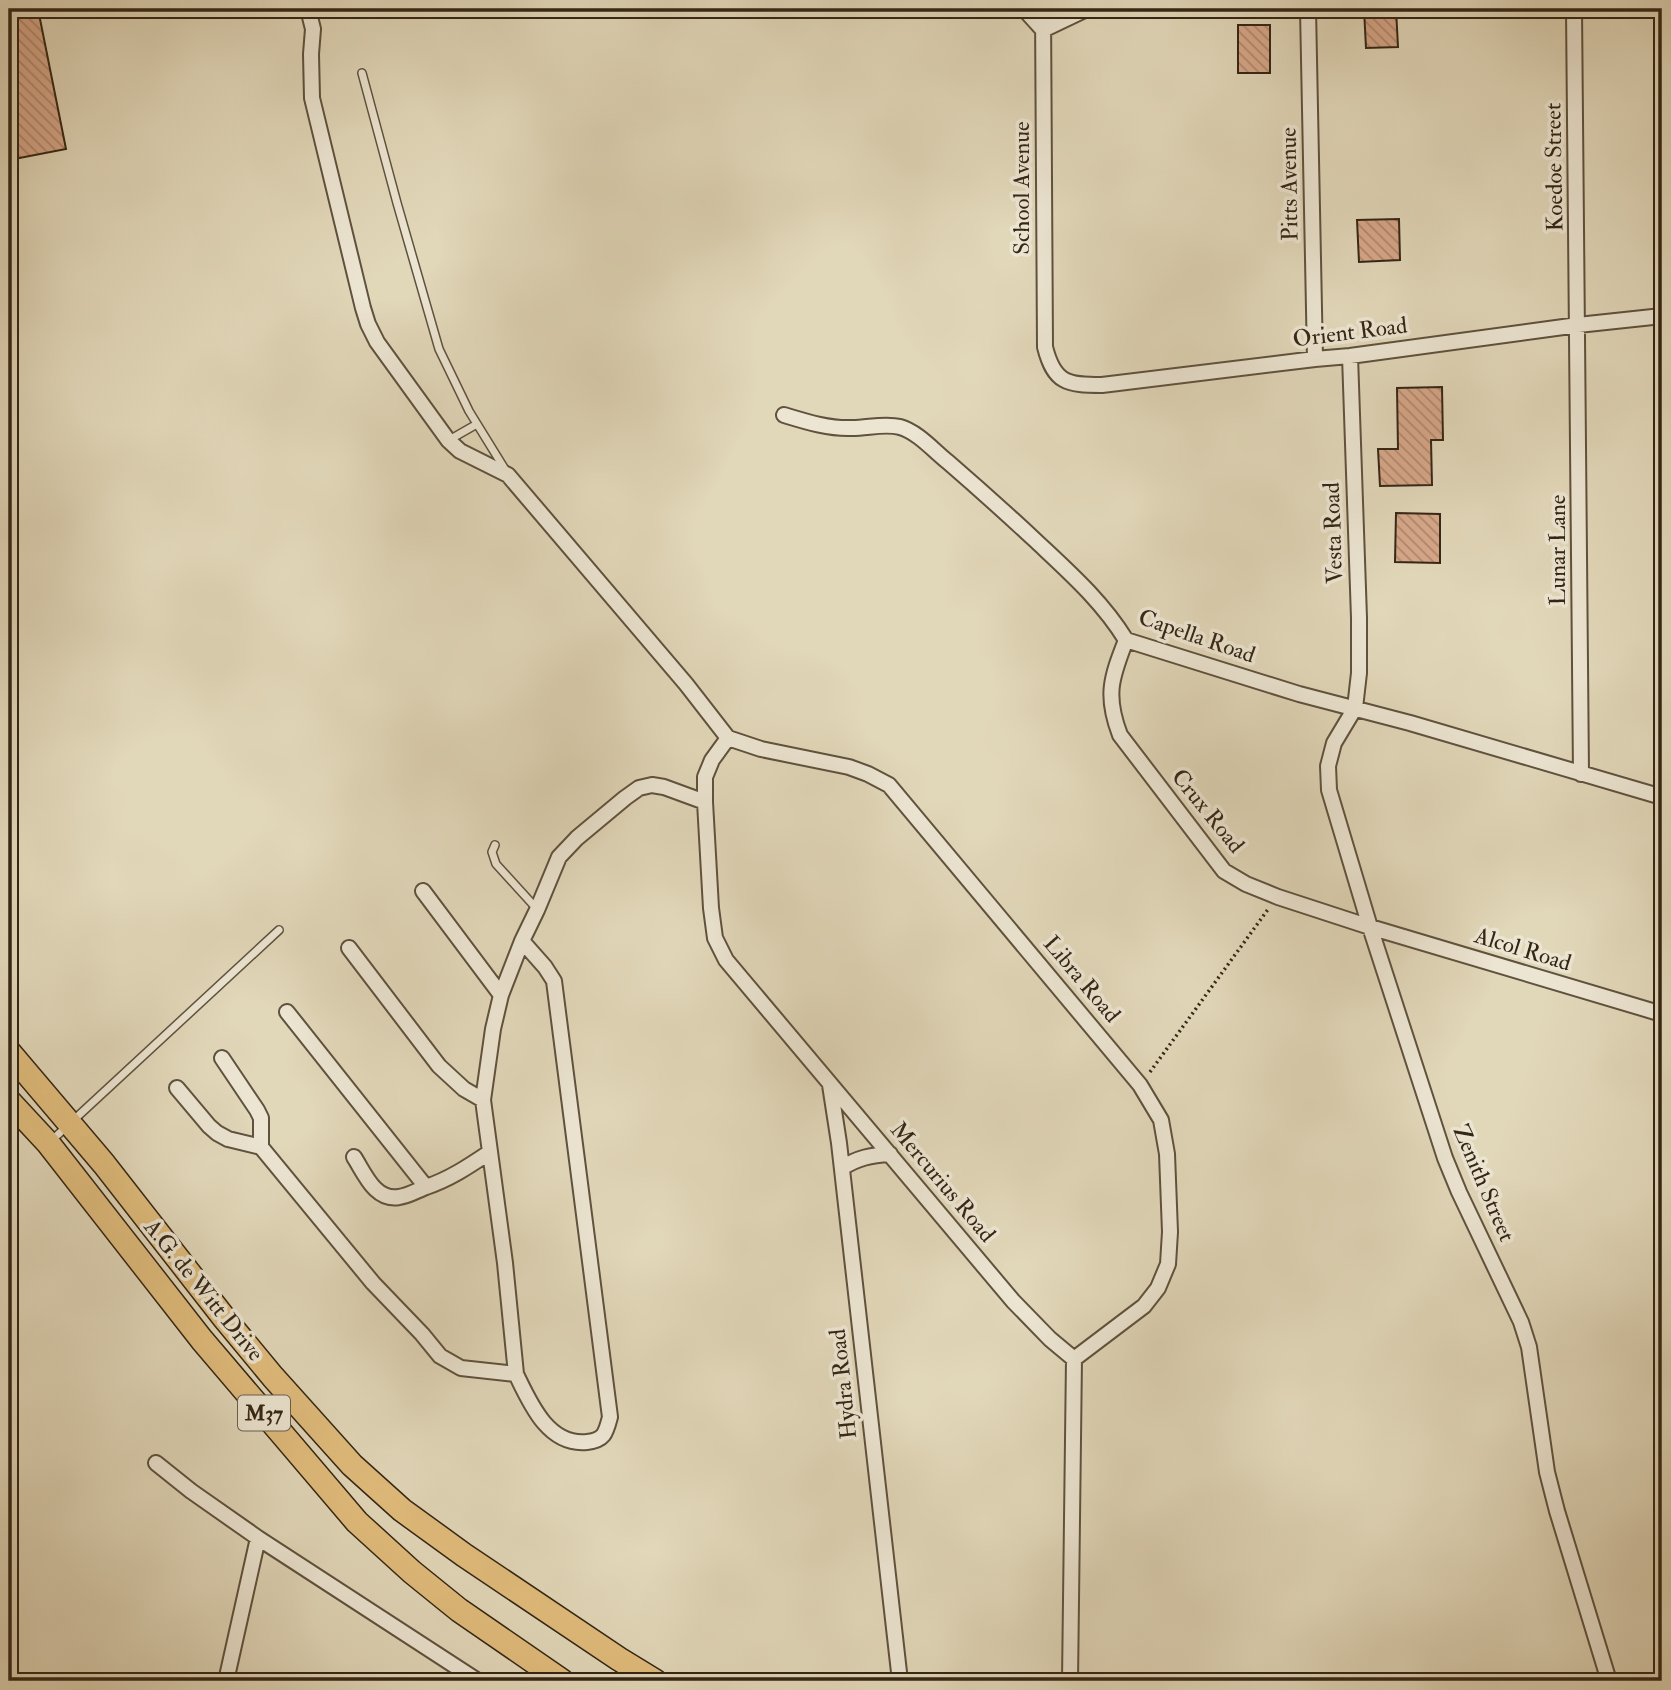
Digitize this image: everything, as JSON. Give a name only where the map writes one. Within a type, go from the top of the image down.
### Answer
[{"type":"main road","name":"A.G. de Witt Drive","points":[[9,1052],[70,1123],[273,1377],[352,1465],[402,1510],[464,1555],[655,1681]]},
{"type":"main road","name":"A.G. de Witt Drive","points":[[9,1101],[48,1143],[202,1340],[357,1522],[460,1610],[562,1681]]},
{"type":"main road","points":[[202,1340],[225,1319]]},
{"type":"main road","points":[[251,1399],[273,1377]]},
{"type":"street","points":[[308,9],[313,29],[312,99],[368,324],[377,342],[448,440],[460,452],[508,475],[729,738]]},
{"type":"street","points":[[1024,9],[1044,30],[1087,9]]},
{"type":"street","name":"School Avenue","points":[[1043,9],[1045,347],[1049,366]]},
{"type":"street","name":"Pitts Avenue","points":[[1308,9],[1315,359]]},
{"type":"street","name":"Koedoe Street","points":[[1574,9],[1578,325]]},
{"type":"street","name":"Orient Road","points":[[1049,366],[1060,379],[1080,385],[1102,385],[1662,316]]},
{"type":"street","name":"Lunar Lane","points":[[1578,325],[1581,774]]},
{"type":"street","name":"Vesta Road","points":[[1350,356],[1359,618],[1359,673],[1355,708]]},
{"type":"street","name":"Capella Road","points":[[784,415],[830,427],[850,429],[888,425],[913,433],[1070,573],[1115,622],[1126,640],[1299,694],[1662,797]]},
{"type":"street","name":"Crux Road","points":[[1126,640],[1114,672],[1111,698],[1113,717],[1120,735],[1224,871],[1245,884],[1278,897],[1370,927]]},
{"type":"street","name":"Zenith Street","points":[[1355,708],[1334,743],[1328,766],[1329,790],[1445,1158],[1521,1322],[1529,1348],[1547,1472],[1609,1681]]},
{"type":"street","name":"Mercurius Road","points":[[729,738],[712,760],[705,777],[711,908],[715,938],[726,960],[1013,1301],[1074,1359]]},
{"type":"street","name":"Libra Road","points":[[729,738],[761,749],[849,767],[889,785],[1140,1085],[1161,1120],[1167,1154],[1170,1231],[1168,1264],[1158,1288],[1144,1306],[1074,1359]]},
{"type":"street","points":[[522,941],[554,981],[610,1417],[607,1432],[597,1441],[579,1443],[560,1436],[546,1426],[516,1374],[505,1263],[483,1100],[493,1029],[501,996],[522,941],[559,857],[577,838],[639,788],[652,785],[664,787],[705,802]]},
{"type":"street","points":[[423,891],[501,996]]},
{"type":"street","name":"Alcol Road","points":[[1370,927],[1662,1014]]},
{"type":"street","points":[[349,948],[439,1066],[464,1089],[483,1100]]},
{"type":"street","points":[[287,1012],[426,1187]]},
{"type":"street","points":[[222,1058],[261,1118],[261,1147]]},
{"type":"street","name":"Hydra Road","points":[[830,1083],[900,1681]]},
{"type":"street","points":[[177,1088],[217,1133],[228,1139],[261,1147],[373,1283],[440,1356],[461,1368],[516,1374]]},
{"type":"street","points":[[354,1157],[377,1192],[387,1198],[400,1197],[443,1181],[490,1152]]},
{"type":"street","points":[[842,1168],[866,1156],[890,1154]]},
{"type":"street","points":[[1070,1681],[1074,1359]]},
{"type":"street","points":[[156,1463],[258,1538],[478,1681]]},
{"type":"street","points":[[226,1681],[258,1538]]},
{"type":"lane","points":[[362,73],[439,349],[469,411],[508,475]]},
{"type":"lane","points":[[448,440],[477,424]]},
{"type":"lane","points":[[495,845],[492,852],[496,864],[537,910]]},
{"type":"lane","points":[[48,1143],[279,930]]},
{"type":"lane","points":[[9,1432],[12,1443],[9,1464]]},
{"type":"path","points":[[1140,1085],[1278,897]]},
{"type":"building","points":[[9,9],[38,9],[66,149],[9,160]]},
{"type":"building","points":[[1364,9],[1396,9],[1398,47],[1366,48]]},
{"type":"building","points":[[1238,25],[1270,25],[1270,73],[1238,73]]},
{"type":"building","points":[[1399,219],[1400,260],[1359,262],[1357,220]]},
{"type":"building","points":[[1442,387],[1443,440],[1431,440],[1432,485],[1380,486],[1378,449],[1398,449],[1397,388]]},
{"type":"building","points":[[1396,513],[1440,514],[1440,563],[1395,562]]}]
